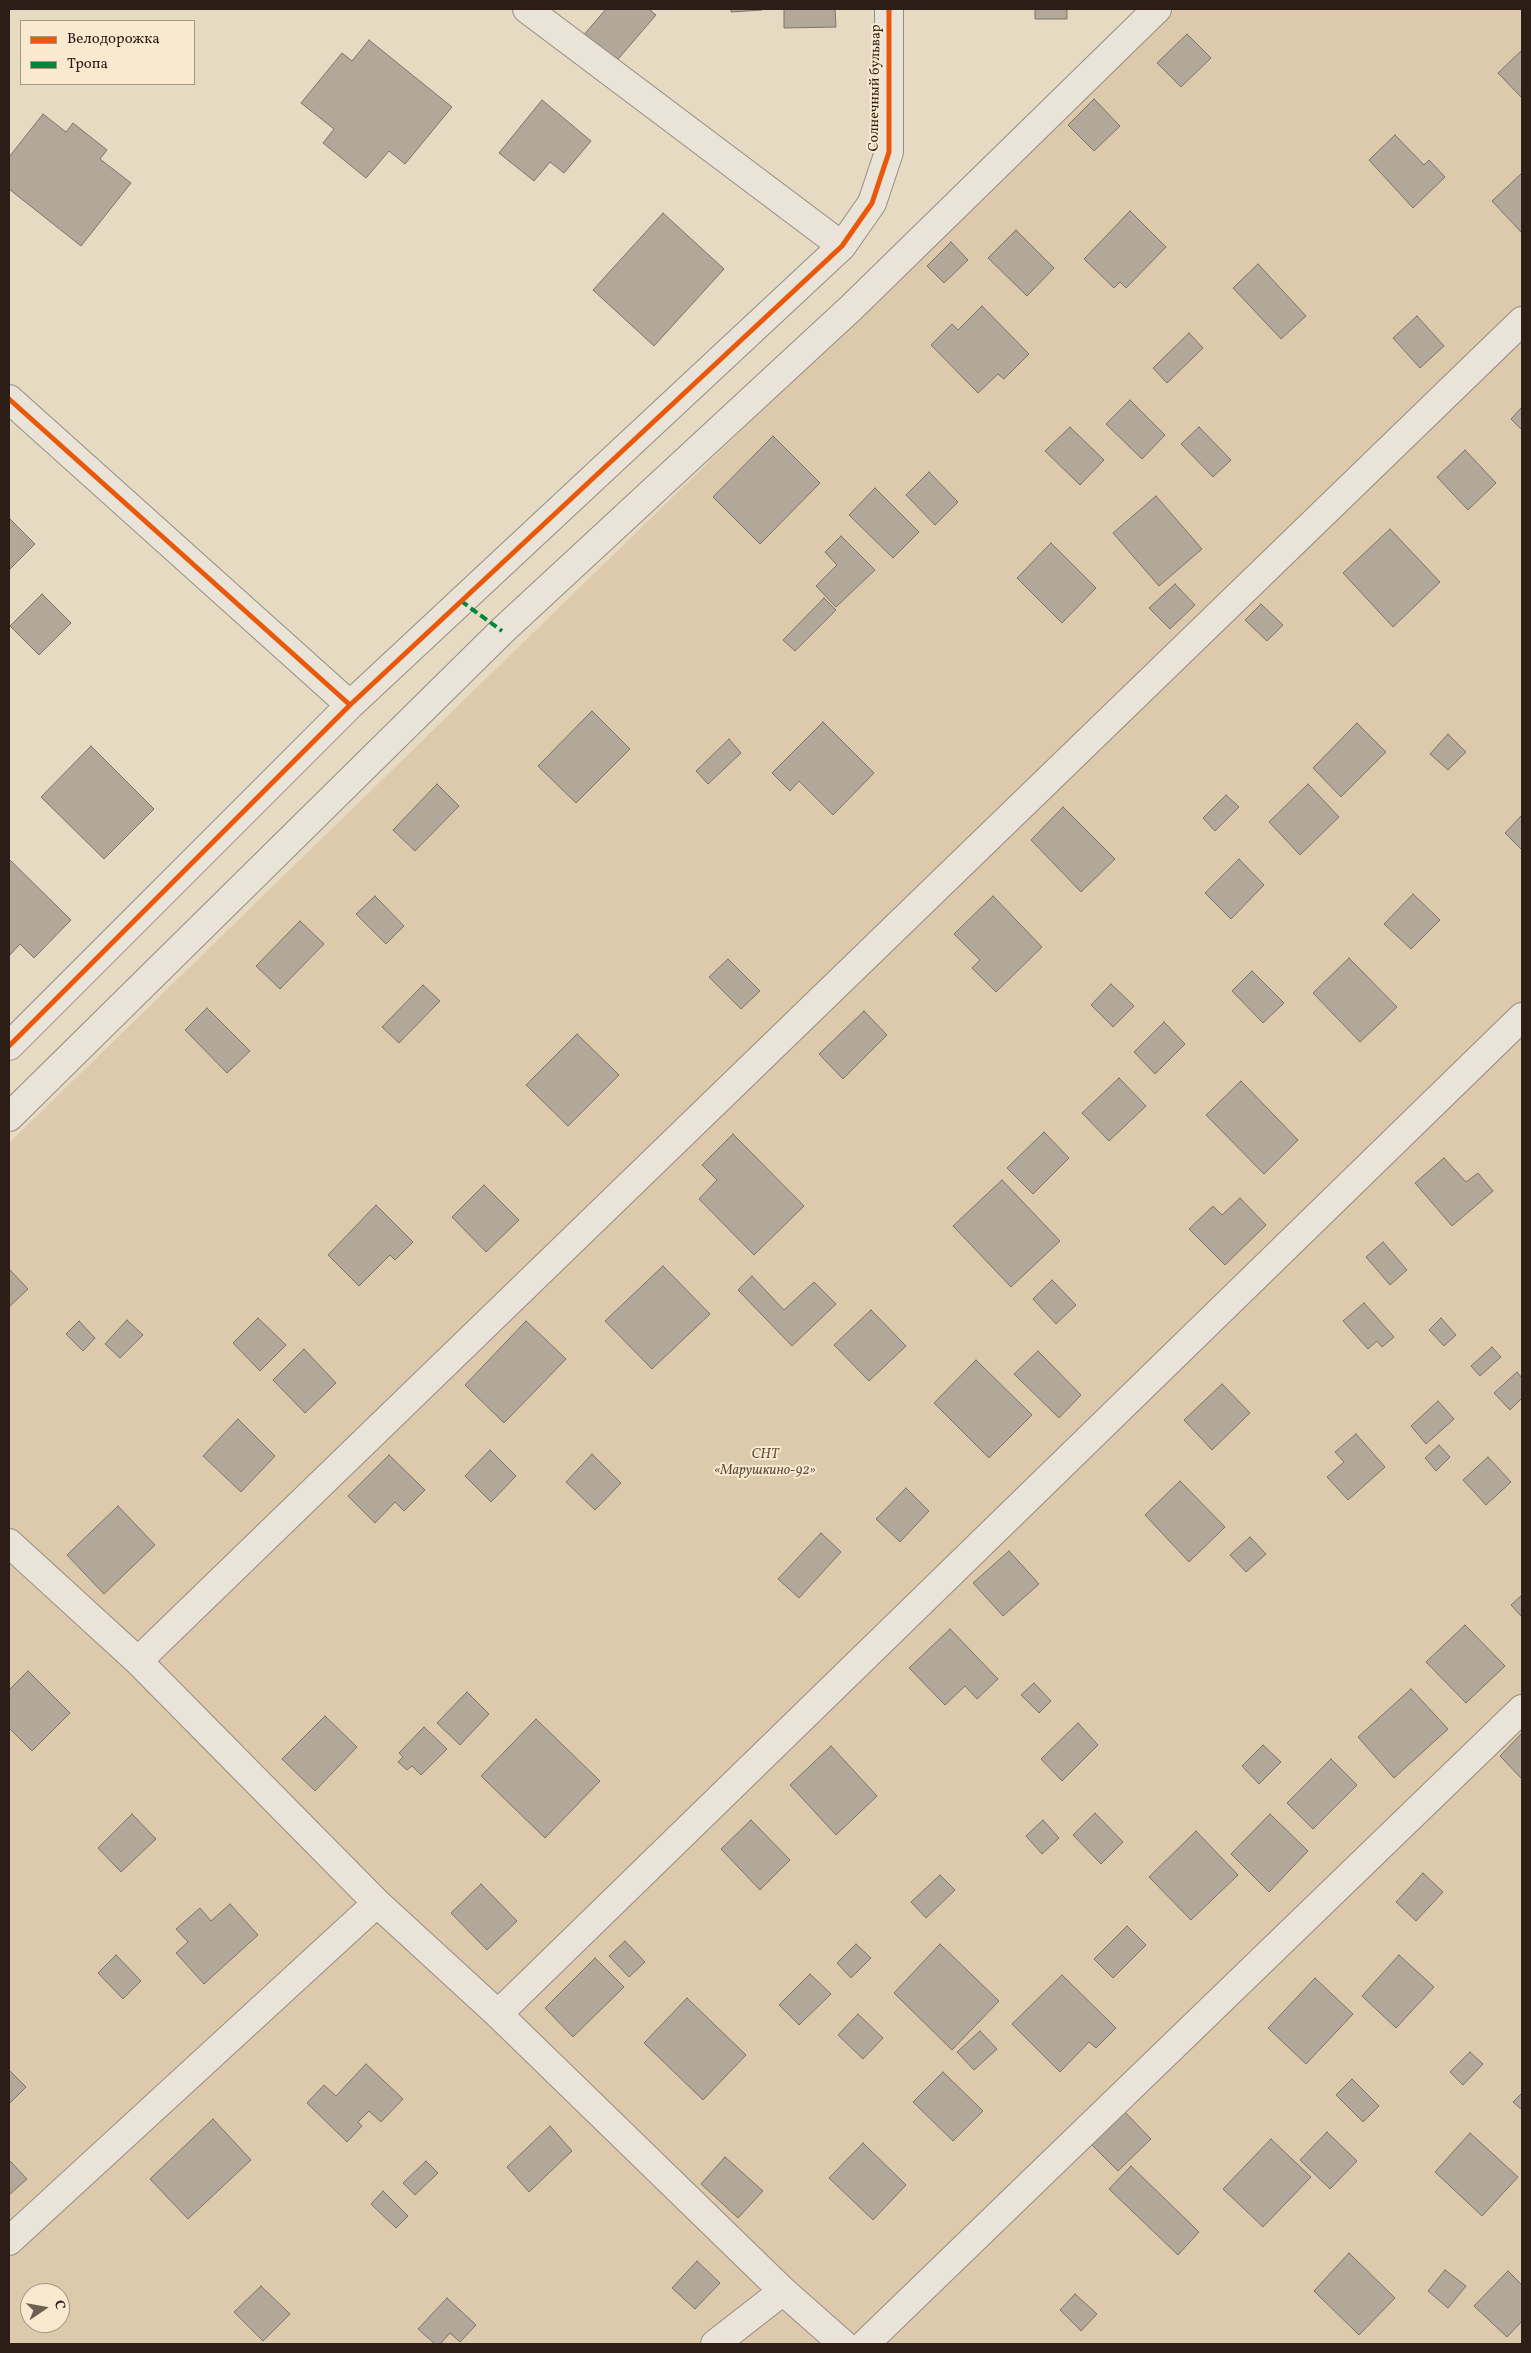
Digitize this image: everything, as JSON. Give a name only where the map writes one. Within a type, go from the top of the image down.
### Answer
[{"type":"street","points":[[527,9],[842,246]]},
{"type":"street","name":"Солнечный бульвар","points":[[9,1046],[350,705],[842,246],[872,203],[889,152],[889,9]]},
{"type":"street","points":[[9,1117],[502,631],[852,307],[1157,9]]},
{"type":"street","points":[[138,1661],[1522,320]]},
{"type":"street","points":[[9,399],[350,705]]},
{"type":"street","points":[[498,2014],[1522,1017]]},
{"type":"street","points":[[12,1551],[138,1661],[377,1903],[498,2014],[783,2291],[844,2344]]},
{"type":"street","points":[[865,2344],[1522,1709]]},
{"type":"street","points":[[9,2241],[377,1903]]},
{"type":"street","points":[[715,2344],[783,2291]]},
{"type":"green space","name":"СНТ «Марушкино-92»","points":[[1174,9],[1522,9],[1522,2344],[9,2344],[9,1143]]},
{"type":"building","points":[[606,9],[649,9],[656,15],[613,65],[582,37]]},
{"type":"building","points":[[731,9],[762,9],[762,10],[731,12]]},
{"type":"building","points":[[784,9],[835,9],[836,27],[784,28]]},
{"type":"building","points":[[1035,9],[1067,9],[1067,19],[1035,19]]},
{"type":"building","points":[[1187,34],[1211,58],[1181,87],[1157,63]]},
{"type":"building","points":[[369,40],[452,107],[405,164],[389,151],[366,178],[323,143],[334,129],[301,103],[342,53],[352,61]]},
{"type":"building","points":[[1522,50],[1522,98],[1498,73]]},
{"type":"building","points":[[1094,99],[1120,126],[1094,151],[1068,125]]},
{"type":"building","points":[[542,100],[591,141],[564,173],[550,162],[534,181],[499,153]]},
{"type":"building","points":[[43,114],[66,132],[73,123],[107,150],[100,159],[131,183],[81,246],[9,189],[9,157]]},
{"type":"building","points":[[1395,135],[1424,165],[1429,160],[1445,177],[1413,208],[1369,160]]},
{"type":"building","points":[[1522,173],[1522,233],[1492,201]]},
{"type":"building","points":[[1130,211],[1166,247],[1126,288],[1120,282],[1114,288],[1084,259]]},
{"type":"building","points":[[663,213],[724,269],[654,346],[593,290]]},
{"type":"building","points":[[1016,230],[1054,268],[1027,296],[988,258]]},
{"type":"building","points":[[951,242],[968,260],[944,283],[927,266]]},
{"type":"building","points":[[1258,264],[1306,316],[1281,339],[1233,288]]},
{"type":"building","points":[[982,306],[1029,354],[1004,379],[998,374],[978,393],[931,345],[952,324],[958,330]]},
{"type":"building","points":[[1417,316],[1444,346],[1420,368],[1393,338]]},
{"type":"building","points":[[1189,333],[1203,348],[1167,383],[1153,368]]},
{"type":"building","points":[[1130,400],[1165,435],[1142,459],[1106,424]]},
{"type":"building","points":[[1522,407],[1522,430],[1511,419]]},
{"type":"building","points":[[1070,427],[1104,460],[1080,485],[1045,451]]},
{"type":"building","points":[[1199,427],[1231,460],[1213,477],[1181,444]]},
{"type":"building","points":[[773,436],[820,483],[760,544],[713,497]]},
{"type":"building","points":[[1465,450],[1496,483],[1468,510],[1437,477]]},
{"type":"building","points":[[929,472],[958,502],[935,525],[906,495]]},
{"type":"building","points":[[875,488],[919,532],[893,558],[849,515]]},
{"type":"building","points":[[1156,496],[1202,549],[1159,586],[1113,533]]},
{"type":"building","points":[[9,518],[35,544],[9,570]]},
{"type":"building","points":[[1390,529],[1440,582],[1393,627],[1343,573]]},
{"type":"building","points":[[841,536],[875,570],[836,607],[816,586],[837,565],[825,552]]},
{"type":"building","points":[[1051,543],[1096,588],[1062,623],[1017,578]]},
{"type":"building","points":[[1175,584],[1195,605],[1170,629],[1149,608]]},
{"type":"building","points":[[42,594],[71,623],[39,655],[10,626]]},
{"type":"building","points":[[824,598],[836,610],[795,651],[783,640]]},
{"type":"building","points":[[1261,604],[1283,625],[1267,641],[1245,620]]},
{"type":"building","points":[[592,711],[630,749],[576,803],[538,766]]},
{"type":"building","points":[[823,722],[874,773],[833,815],[799,781],[790,791],[772,773]]},
{"type":"building","points":[[1357,723],[1386,752],[1341,797],[1313,768]]},
{"type":"building","points":[[1448,734],[1466,752],[1448,770],[1430,754]]},
{"type":"building","points":[[729,739],[741,753],[708,784],[696,771]]},
{"type":"building","points":[[91,746],[154,809],[104,859],[41,797]]},
{"type":"building","points":[[437,784],[459,806],[415,851],[393,830]]},
{"type":"building","points":[[1308,784],[1339,817],[1300,855],[1269,822]]},
{"type":"building","points":[[1226,795],[1239,807],[1215,831],[1203,818]]},
{"type":"building","points":[[1063,807],[1115,859],[1081,892],[1031,840]]},
{"type":"building","points":[[1522,815],[1522,850],[1505,833]]},
{"type":"building","points":[[9,859],[71,920],[34,958],[20,944],[9,956]]},
{"type":"building","points":[[1239,859],[1264,885],[1231,919],[1205,893]]},
{"type":"building","points":[[1413,894],[1440,920],[1411,949],[1384,924]]},
{"type":"building","points":[[375,896],[404,926],[386,944],[356,914]]},
{"type":"building","points":[[993,896],[1042,947],[996,992],[972,968],[980,960],[954,934]]},
{"type":"building","points":[[300,921],[324,944],[280,989],[256,966]]},
{"type":"building","points":[[1349,958],[1397,1007],[1360,1042],[1313,993]]},
{"type":"building","points":[[728,959],[760,991],[741,1009],[709,977]]},
{"type":"building","points":[[1252,971],[1284,1003],[1263,1023],[1232,991]]},
{"type":"building","points":[[1111,984],[1134,1006],[1113,1027],[1091,1005]]},
{"type":"building","points":[[423,985],[440,1001],[399,1043],[382,1027]]},
{"type":"building","points":[[207,1008],[250,1051],[227,1073],[185,1030]]},
{"type":"building","points":[[864,1011],[887,1035],[843,1079],[819,1054]]},
{"type":"building","points":[[1164,1022],[1185,1044],[1155,1074],[1134,1052]]},
{"type":"building","points":[[577,1034],[619,1075],[568,1126],[526,1085]]},
{"type":"building","points":[[1119,1078],[1146,1106],[1109,1141],[1082,1113]]},
{"type":"building","points":[[1241,1081],[1298,1140],[1264,1174],[1206,1115]]},
{"type":"building","points":[[1044,1132],[1069,1158],[1033,1194],[1007,1168]]},
{"type":"building","points":[[733,1134],[804,1206],[754,1255],[699,1199],[717,1180],[702,1165]]},
{"type":"building","points":[[1444,1158],[1466,1182],[1478,1173],[1493,1191],[1452,1226],[1415,1183]]},
{"type":"building","points":[[1002,1180],[1060,1241],[1011,1287],[953,1226]]},
{"type":"building","points":[[484,1185],[519,1220],[486,1252],[452,1217]]},
{"type":"building","points":[[1240,1198],[1266,1225],[1225,1265],[1189,1229],[1213,1206],[1222,1215]]},
{"type":"building","points":[[376,1205],[413,1242],[395,1260],[390,1255],[359,1286],[328,1255]]},
{"type":"building","points":[[1383,1242],[1407,1270],[1390,1285],[1366,1257]]},
{"type":"building","points":[[663,1266],[710,1314],[652,1369],[605,1321]]},
{"type":"building","points":[[9,1269],[28,1289],[9,1307]]},
{"type":"building","points":[[752,1276],[784,1310],[814,1282],[836,1304],[792,1346],[738,1290]]},
{"type":"building","points":[[1052,1280],[1076,1305],[1056,1324],[1033,1299]]},
{"type":"building","points":[[1364,1303],[1394,1337],[1382,1347],[1377,1341],[1368,1349],[1343,1321]]},
{"type":"building","points":[[871,1310],[906,1346],[869,1381],[834,1345]]},
{"type":"building","points":[[258,1318],[286,1345],[260,1371],[233,1343]]},
{"type":"building","points":[[1441,1318],[1456,1335],[1444,1346],[1429,1330]]},
{"type":"building","points":[[127,1320],[143,1335],[120,1358],[105,1344]]},
{"type":"building","points":[[79,1321],[95,1338],[83,1351],[66,1334]]},
{"type":"building","points":[[526,1321],[566,1359],[504,1423],[465,1385]]},
{"type":"building","points":[[1492,1347],[1501,1357],[1480,1376],[1471,1366]]},
{"type":"building","points":[[304,1349],[336,1383],[305,1413],[273,1380]]},
{"type":"building","points":[[1038,1351],[1081,1395],[1059,1418],[1014,1374]]},
{"type":"building","points":[[976,1360],[1032,1415],[989,1458],[934,1403]]},
{"type":"building","points":[[1517,1372],[1522,1378],[1522,1398],[1510,1410],[1494,1393]]},
{"type":"building","points":[[1222,1384],[1250,1413],[1212,1450],[1184,1420]]},
{"type":"building","points":[[1438,1401],[1454,1419],[1426,1444],[1411,1426]]},
{"type":"building","points":[[238,1419],[275,1456],[241,1492],[203,1456]]},
{"type":"building","points":[[1356,1434],[1385,1467],[1348,1500],[1327,1477],[1344,1462],[1335,1452]]},
{"type":"building","points":[[1439,1445],[1450,1457],[1436,1471],[1425,1458]]},
{"type":"building","points":[[490,1450],[516,1476],[491,1502],[465,1476]]},
{"type":"building","points":[[592,1454],[621,1483],[595,1510],[566,1482]]},
{"type":"building","points":[[389,1455],[425,1490],[404,1511],[395,1502],[375,1523],[348,1496]]},
{"type":"building","points":[[1488,1457],[1511,1482],[1486,1505],[1463,1480]]},
{"type":"building","points":[[1180,1481],[1225,1527],[1189,1562],[1145,1515]]},
{"type":"building","points":[[906,1488],[929,1511],[900,1542],[876,1519]]},
{"type":"building","points":[[118,1506],[155,1545],[104,1594],[67,1555]]},
{"type":"building","points":[[821,1533],[841,1552],[799,1598],[778,1579]]},
{"type":"building","points":[[1250,1537],[1266,1554],[1246,1572],[1230,1555]]},
{"type":"building","points":[[1009,1551],[1039,1584],[1003,1616],[973,1583]]},
{"type":"building","points":[[1522,1595],[1522,1617],[1511,1605]]},
{"type":"building","points":[[1465,1625],[1505,1666],[1466,1703],[1426,1662]]},
{"type":"building","points":[[950,1629],[998,1679],[977,1699],[965,1686],[945,1705],[909,1668]]},
{"type":"building","points":[[28,1671],[70,1713],[32,1751],[9,1728],[9,1690]]},
{"type":"building","points":[[1034,1683],[1051,1701],[1039,1713],[1021,1695]]},
{"type":"building","points":[[1411,1689],[1448,1729],[1394,1778],[1358,1737]]},
{"type":"building","points":[[467,1692],[489,1714],[460,1745],[437,1723]]},
{"type":"building","points":[[325,1716],[357,1747],[315,1791],[282,1759]]},
{"type":"building","points":[[536,1719],[600,1781],[545,1838],[481,1776]]},
{"type":"building","points":[[1078,1723],[1098,1745],[1062,1781],[1041,1759]]},
{"type":"building","points":[[424,1727],[447,1749],[421,1775],[412,1766],[407,1770],[398,1762],[403,1757],[399,1753]]},
{"type":"building","points":[[1522,1733],[1522,1779],[1500,1756]]},
{"type":"building","points":[[1263,1745],[1281,1762],[1259,1784],[1242,1766]]},
{"type":"building","points":[[831,1746],[877,1796],[836,1835],[790,1785]]},
{"type":"building","points":[[1331,1759],[1357,1785],[1313,1829],[1287,1803]]},
{"type":"building","points":[[1095,1813],[1123,1842],[1101,1864],[1073,1835]]},
{"type":"building","points":[[132,1814],[156,1839],[121,1872],[98,1848]]},
{"type":"building","points":[[1270,1814],[1308,1851],[1269,1892],[1231,1854]]},
{"type":"building","points":[[751,1820],[790,1860],[760,1890],[721,1849]]},
{"type":"building","points":[[1043,1820],[1059,1838],[1042,1854],[1026,1836]]},
{"type":"building","points":[[1196,1831],[1238,1875],[1191,1920],[1149,1877]]},
{"type":"building","points":[[1423,1873],[1443,1892],[1416,1921],[1396,1902]]},
{"type":"building","points":[[940,1875],[955,1890],[926,1918],[911,1902]]},
{"type":"building","points":[[481,1884],[517,1921],[487,1950],[451,1913]]},
{"type":"building","points":[[230,1904],[258,1935],[204,1984],[176,1953],[188,1942],[176,1929],[200,1908],[211,1921]]},
{"type":"building","points":[[1127,1926],[1146,1945],[1113,1978],[1094,1959]]},
{"type":"building","points":[[625,1941],[645,1962],[629,1977],[609,1956]]},
{"type":"building","points":[[856,1944],[871,1958],[851,1978],[837,1963]]},
{"type":"building","points":[[940,1944],[999,2001],[952,2050],[894,1993]]},
{"type":"building","points":[[116,1955],[141,1981],[123,1999],[98,1973]]},
{"type":"building","points":[[1399,1955],[1434,1987],[1396,2028],[1362,1996]]},
{"type":"building","points":[[595,1958],[624,1987],[573,2037],[545,2008]]},
{"type":"building","points":[[810,1974],[831,1994],[799,2025],[779,2005]]},
{"type":"building","points":[[1062,1975],[1116,2028],[1096,2048],[1089,2042],[1060,2072],[1012,2024]]},
{"type":"building","points":[[1315,1978],[1353,2014],[1306,2064],[1268,2028]]},
{"type":"building","points":[[687,1998],[746,2055],[703,2100],[644,2043]]},
{"type":"building","points":[[858,2014],[883,2038],[863,2059],[838,2035]]},
{"type":"building","points":[[980,2031],[997,2049],[974,2070],[957,2052]]},
{"type":"building","points":[[1470,2052],[1483,2064],[1463,2085],[1450,2072]]},
{"type":"building","points":[[366,2064],[403,2099],[381,2122],[369,2111],[358,2122],[362,2126],[347,2142],[307,2103],[324,2085],[336,2096]]},
{"type":"building","points":[[9,2070],[26,2087],[9,2104]]},
{"type":"building","points":[[943,2072],[983,2111],[953,2141],[913,2102]]},
{"type":"building","points":[[1352,2079],[1379,2106],[1363,2122],[1336,2095]]},
{"type":"building","points":[[1522,2093],[1522,2110],[1513,2102]]},
{"type":"building","points":[[1121,2108],[1151,2139],[1118,2171],[1088,2141]]},
{"type":"building","points":[[213,2119],[251,2160],[188,2219],[150,2179]]},
{"type":"building","points":[[550,2126],[572,2151],[529,2192],[507,2167]]},
{"type":"building","points":[[1327,2132],[1357,2161],[1330,2189],[1300,2160]]},
{"type":"building","points":[[1470,2133],[1518,2177],[1482,2216],[1435,2172]]},
{"type":"building","points":[[1271,2139],[1311,2177],[1263,2227],[1223,2189]]},
{"type":"building","points":[[863,2143],[906,2185],[873,2220],[829,2178]]},
{"type":"building","points":[[725,2157],[763,2191],[738,2218],[701,2184]]},
{"type":"building","points":[[9,2160],[27,2179],[9,2195]]},
{"type":"building","points":[[426,2161],[438,2173],[415,2195],[403,2183]]},
{"type":"building","points":[[1131,2166],[1199,2232],[1178,2255],[1109,2189]]},
{"type":"building","points":[[383,2191],[408,2216],[396,2228],[371,2204]]},
{"type":"building","points":[[1349,2253],[1395,2298],[1359,2335],[1314,2291]]},
{"type":"building","points":[[697,2261],[720,2283],[695,2309],[672,2288]]},
{"type":"building","points":[[1445,2270],[1466,2286],[1448,2308],[1428,2291]]},
{"type":"building","points":[[1508,2271],[1522,2285],[1522,2321],[1507,2337],[1474,2306]]},
{"type":"building","points":[[261,2286],[290,2314],[263,2341],[234,2312]]},
{"type":"building","points":[[1075,2294],[1097,2314],[1081,2331],[1060,2310]]},
{"type":"building","points":[[447,2298],[476,2325],[460,2342],[450,2333],[440,2344],[435,2344],[418,2329]]},
{"type":"marked path","points":[[461,601],[502,631]]},
{"type":"cycle path","points":[[350,705],[842,246],[872,203],[889,152],[889,9]]},
{"type":"cycle path","points":[[9,399],[350,705],[9,1046]]}]
